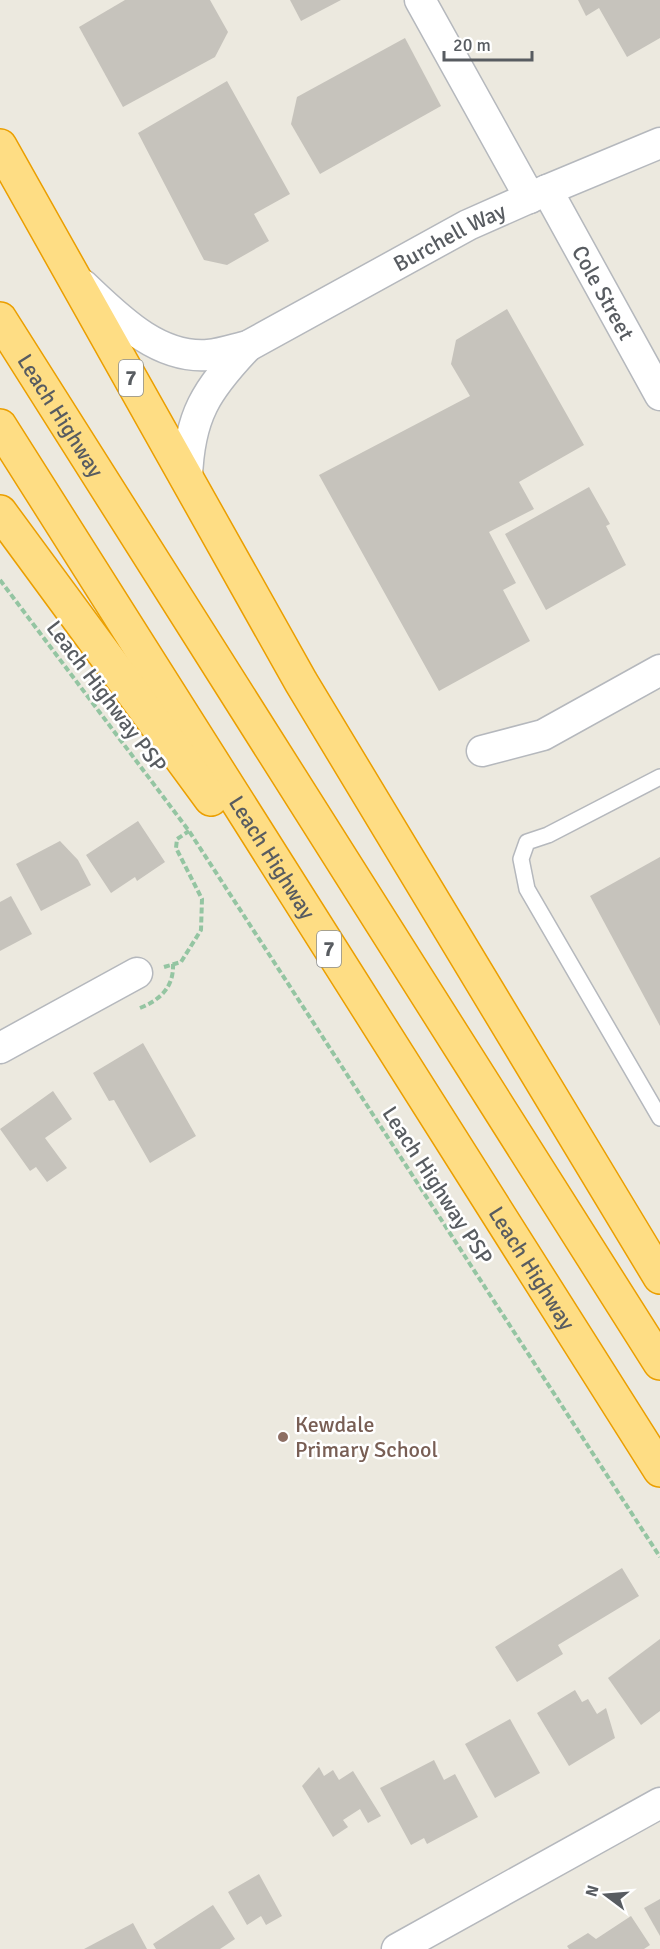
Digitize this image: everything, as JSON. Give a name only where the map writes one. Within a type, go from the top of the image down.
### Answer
[{"type":"highway","name":"7","points":[[0,146],[301,682],[660,1277]]},
{"type":"highway","name":"Leach Highway","points":[[0,319],[660,1363]]},
{"type":"highway","name":"Leach Highway","points":[[0,426],[660,1470]]},
{"type":"highway","points":[[0,512],[371,1015]]},
{"type":"street","name":"Cole Street","points":[[420,0],[660,394]]},
{"type":"street","name":"Burchell Way","points":[[74,277],[130,329],[171,349],[188,354],[208,355],[248,346],[468,225],[660,143]]},
{"type":"street","name":"Burchell Way","points":[[187,478],[188,450],[198,413],[224,372],[248,346]]},
{"type":"street","points":[[482,751],[543,735],[660,670]]},
{"type":"street","points":[[0,1048],[137,973]]},
{"type":"street","points":[[397,1949],[660,1803]]},
{"type":"lane","points":[[660,777],[548,834],[527,842],[521,859],[527,889],[660,1118]]},
{"type":"path","name":"Leach Highway PSP","points":[[0,580],[189,831],[660,1557]]},
{"type":"path","points":[[137,973],[181,962],[201,930],[202,899],[176,848],[177,839],[189,831]]},
{"type":"building","points":[[125,0],[210,0],[228,32],[215,57],[123,107],[79,27]]},
{"type":"building","points":[[290,0],[341,0],[301,21]]},
{"type":"building","points":[[578,0],[660,0],[660,38],[627,57],[599,8],[586,16]]},
{"type":"building","points":[[405,38],[441,106],[320,174],[291,124],[297,97]]},
{"type":"building","points":[[227,81],[290,194],[254,214],[269,241],[227,265],[204,260],[138,133]]},
{"type":"building","points":[[507,309],[584,445],[519,482],[534,509],[489,532],[516,583],[503,590],[530,641],[439,691],[319,475],[470,396],[451,364],[456,340]]},
{"type":"building","points":[[589,487],[610,524],[606,526],[626,565],[546,610],[505,534]]},
{"type":"building","points":[[138,821],[165,862],[137,881],[135,877],[111,893],[86,855]]},
{"type":"building","points":[[60,841],[78,860],[91,885],[41,911],[16,864]]},
{"type":"building","points":[[660,857],[660,1026],[590,896]]},
{"type":"building","points":[[11,896],[32,934],[0,951],[0,902]]},
{"type":"building","points":[[143,1043],[196,1136],[150,1163],[114,1100],[109,1101],[93,1073]]},
{"type":"building","points":[[53,1091],[72,1119],[45,1138],[67,1168],[47,1182],[36,1167],[30,1171],[0,1129]]},
{"type":"building","points":[[622,1568],[639,1596],[558,1645],[563,1654],[517,1682],[495,1647]]},
{"type":"building","points":[[660,1639],[660,1711],[641,1725],[608,1678]]},
{"type":"building","points":[[575,1690],[582,1702],[588,1699],[597,1714],[606,1708],[615,1738],[569,1766],[537,1713]]},
{"type":"building","points":[[510,1719],[540,1773],[495,1798],[465,1744]]},
{"type":"building","points":[[434,1760],[444,1780],[455,1774],[478,1817],[427,1844],[424,1838],[411,1845],[380,1788]]},
{"type":"building","points":[[319,1767],[324,1776],[333,1770],[339,1780],[353,1771],[381,1816],[368,1823],[360,1809],[343,1820],[348,1827],[333,1837],[302,1786]]},
{"type":"building","points":[[259,1874],[282,1916],[266,1925],[261,1916],[247,1925],[228,1892]]},
{"type":"building","points":[[660,1899],[660,1936],[644,1908]]},
{"type":"building","points":[[213,1905],[235,1939],[220,1949],[156,1949],[153,1944]]},
{"type":"building","points":[[631,1916],[650,1945],[644,1949],[569,1949],[567,1946],[588,1933],[596,1939]]},
{"type":"building","points":[[133,1923],[147,1949],[84,1949]]},
{"type":"place","name":"Kewdale Primary School","points":[[283,1437]]}]
